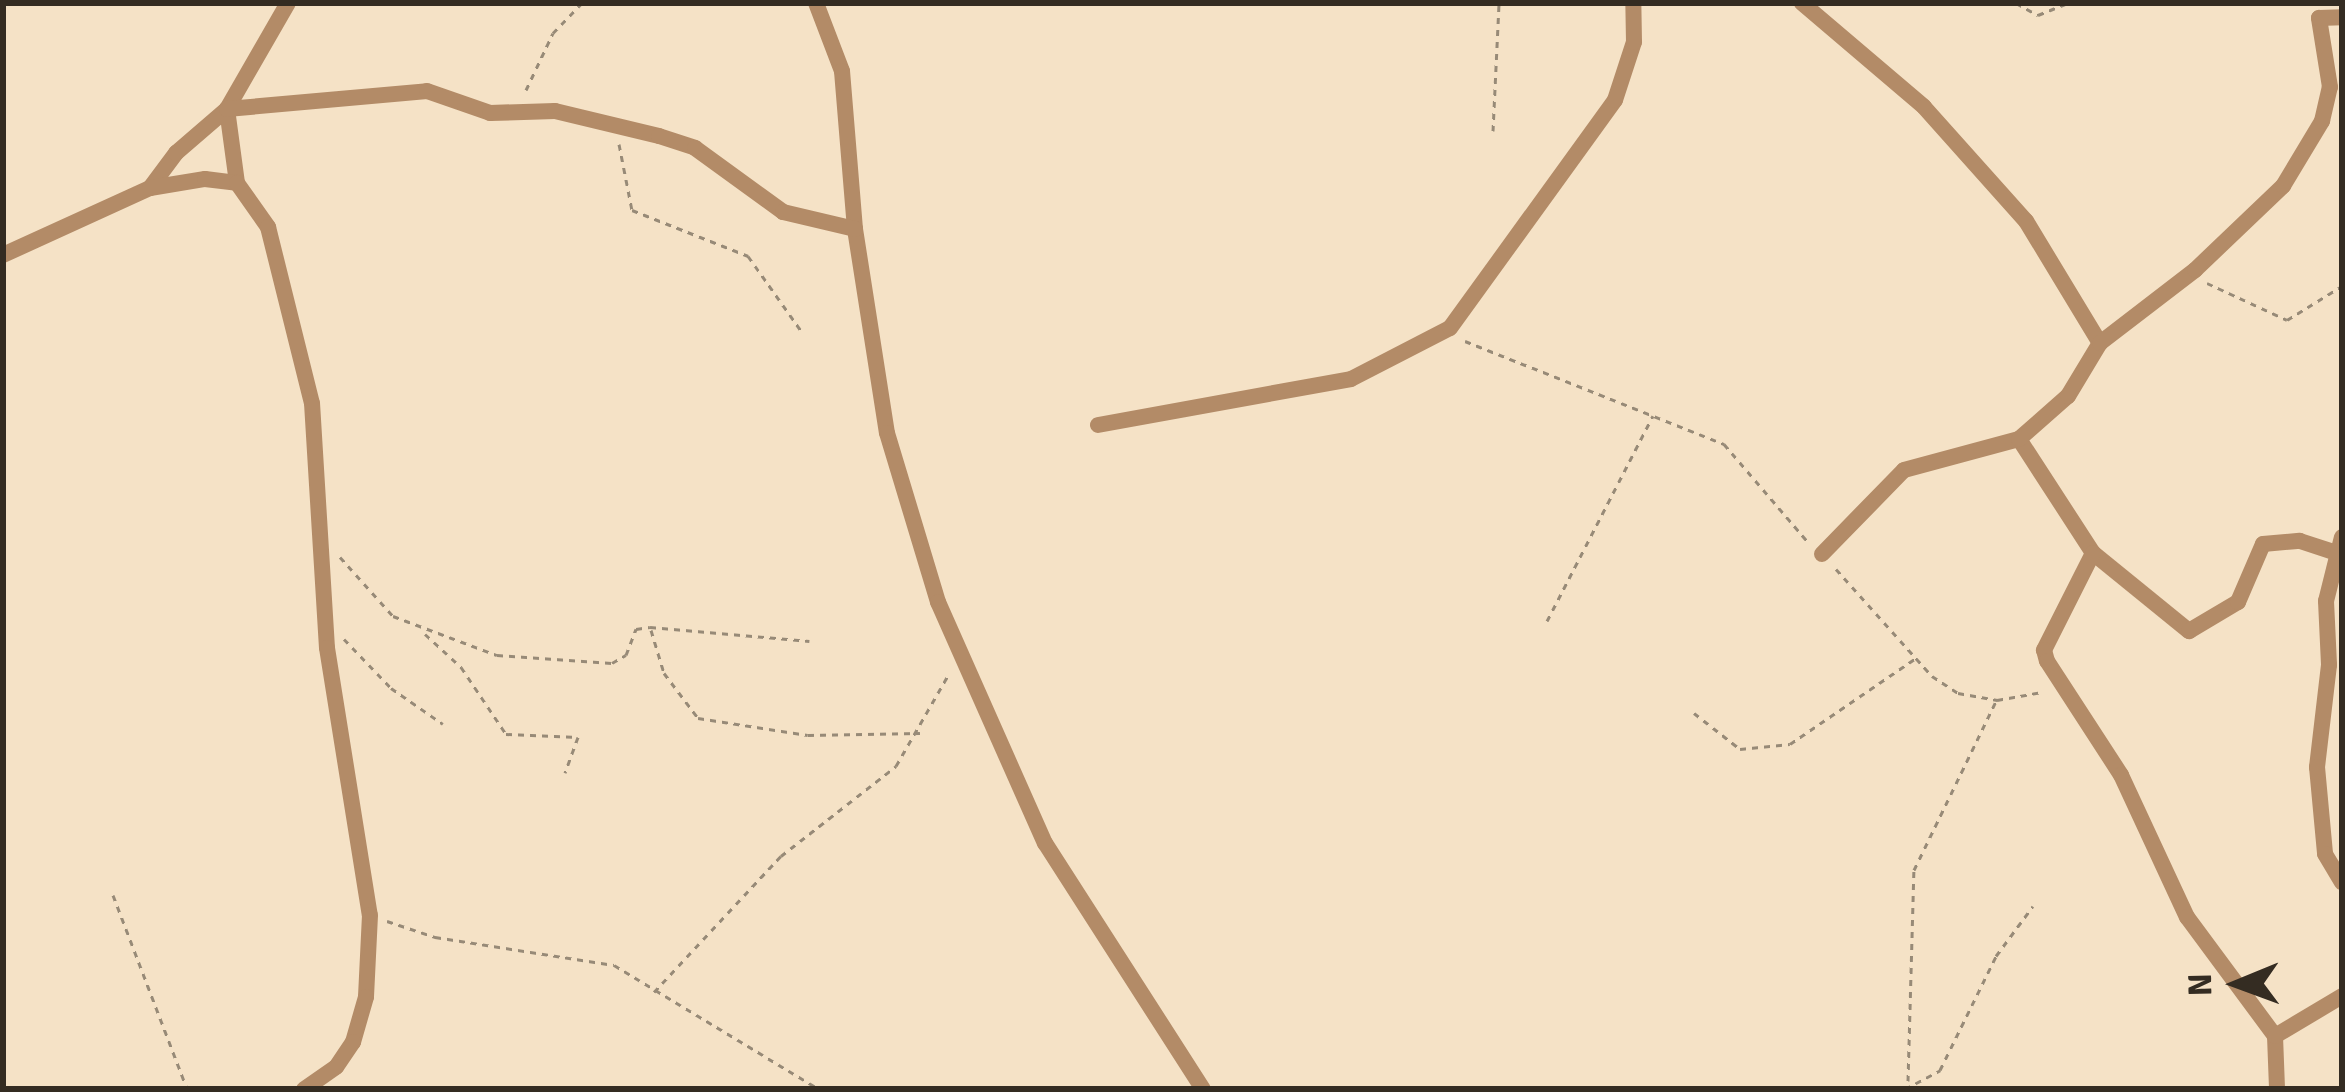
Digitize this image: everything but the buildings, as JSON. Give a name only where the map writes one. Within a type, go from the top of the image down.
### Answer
[{"type":"street","points":[[816,3],[842,71],[855,229],[887,434],[958,650],[1046,843],[1203,1089]]},
{"type":"street","points":[[1099,425],[1351,379],[1450,328],[1615,100],[1634,43],[1634,3]]},
{"type":"street","points":[[1802,3],[1924,106],[2026,221],[2099,343]]},
{"type":"street","points":[[150,188],[176,152],[227,109],[280,6]]},
{"type":"street","points":[[1822,554],[1904,470],[2019,439],[2068,396],[2099,343],[2189,274],[2297,170],[2330,87],[2319,18],[2342,17]]},
{"type":"street","points":[[227,109],[399,90],[490,113],[555,111],[695,148],[783,212],[855,229]]},
{"type":"street","points":[[227,109],[237,183],[268,227],[307,378],[326,613],[370,915],[366,997],[353,1042],[336,1067],[304,1089]]},
{"type":"street","points":[[3,255],[150,188],[206,178],[237,183]]},
{"type":"street","points":[[2019,439],[2093,553],[2189,631],[2238,602],[2263,544],[2339,545],[2326,601],[2330,664],[2318,767],[2325,854],[2342,882]]},
{"type":"street","points":[[2093,553],[2044,650],[2058,689],[2121,775],[2187,917],[2275,1036],[2277,1089]]},
{"type":"street","points":[[2275,1036],[2342,996]]},
{"type":"path","points":[[522,113],[535,62],[583,3]]},
{"type":"path","points":[[1493,131],[1498,3]]},
{"type":"path","points":[[2016,3],[2038,15],[2068,3]]},
{"type":"path","points":[[619,130],[619,174],[632,210],[748,256],[802,332]]},
{"type":"path","points":[[2189,274],[2287,320],[2342,286]]},
{"type":"path","points":[[1450,328],[1476,350],[1734,449],[1784,523],[1822,554],[1958,694],[1997,700],[2058,689]]},
{"type":"path","points":[[1547,621],[1654,415]]},
{"type":"path","points":[[320,531],[393,616],[424,633],[497,655],[602,665],[621,660],[636,629],[650,627],[808,641]]},
{"type":"path","points":[[326,613],[391,688],[443,724]]},
{"type":"path","points":[[650,627],[664,674],[698,718],[808,735],[922,733]]},
{"type":"path","points":[[424,633],[461,667],[506,734],[578,737],[565,773]]},
{"type":"path","points":[[654,992],[781,856],[880,780],[922,733],[958,650]]},
{"type":"path","points":[[1694,713],[1739,749],[1790,745],[1918,657]]},
{"type":"path","points":[[1905,1089],[1913,871],[1997,700]]},
{"type":"path","points":[[113,895],[187,1089]]},
{"type":"path","points":[[1908,1082],[1940,1070],[1996,956],[2033,906]]},
{"type":"path","points":[[370,915],[435,937],[614,964],[819,1089]]}]
